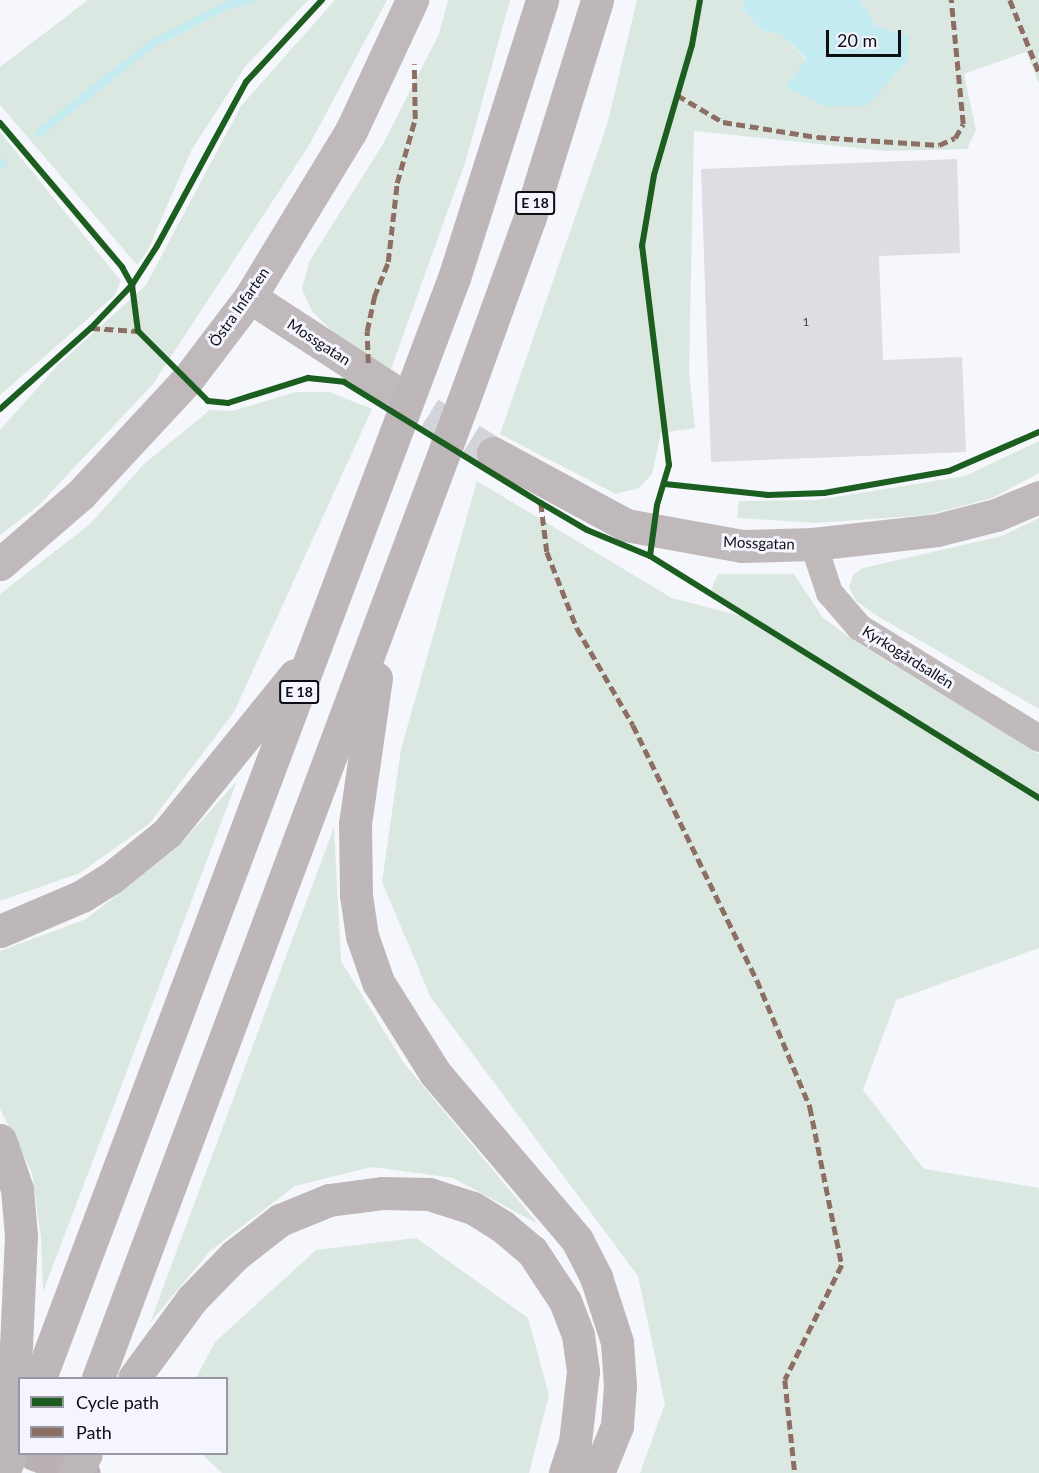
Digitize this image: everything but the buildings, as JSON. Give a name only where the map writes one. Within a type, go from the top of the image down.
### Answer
[{"type":"highway","name":"E 18","points":[[39,1377],[454,278],[542,0]]},
{"type":"highway","name":"E 18","points":[[98,1377],[385,616],[530,217],[597,0]]},
{"type":"highway","points":[[385,616],[355,823],[356,895],[362,936],[378,982],[435,1073],[577,1240],[596,1276],[617,1342],[617,1416],[604,1466]]},
{"type":"highway","points":[[0,931],[82,896],[111,878],[167,833],[315,650]]},
{"type":"highway","points":[[0,1140],[17,1190],[21,1236],[13,1419],[3,1473]]},
{"type":"highway","points":[[135,1377],[192,1299],[235,1255],[280,1220],[329,1200],[382,1192],[429,1194],[473,1208],[502,1226],[532,1251],[565,1301],[578,1335],[583,1371],[574,1442],[565,1473]]},
{"type":"highway","points":[[0,1442],[13,1419]]},
{"type":"highway","points":[[62,1473],[69,1455]]},
{"type":"highway","points":[[74,1473],[85,1455]]},
{"type":"main road","points":[[0,1442],[18,1447]]},
{"type":"main road","points":[[37,1455],[84,1473]]},
{"type":"street","name":"Östra Infarten","points":[[0,564],[81,494],[187,380],[250,297],[351,132],[412,0]]},
{"type":"street","name":"Mossgatan","points":[[250,297],[388,387]]},
{"type":"street","name":"Mossgatan","points":[[493,453],[626,525],[742,546],[813,544],[937,530],[996,515],[1039,497]]},
{"type":"street","name":"Kyrkogårdsallén","points":[[813,544],[829,592],[860,627],[1039,738]]},
{"type":"shaded area","points":[[88,0],[308,0],[245,67],[191,151],[147,252],[137,265],[0,105],[0,67]]},
{"type":"shaded area","points":[[335,0],[387,0],[308,147],[153,384],[38,506],[0,535],[0,430],[57,366],[146,285],[241,106]]},
{"type":"shaded area","points":[[448,0],[510,0],[466,160],[391,369],[333,332],[312,311],[302,289],[309,262],[383,144],[439,34]]},
{"type":"shaded area","points":[[637,0],[743,0],[742,9],[763,31],[781,34],[807,60],[785,87],[825,106],[867,106],[909,36],[876,26],[860,0],[1039,0],[1039,83],[1026,52],[964,74],[976,130],[967,149],[885,151],[694,131],[689,371],[695,428],[661,433],[652,474],[639,488],[616,494],[500,434],[607,125]]},
{"type":"shaded area","points":[[0,132],[121,281],[114,296],[0,395]]},
{"type":"shaded area","points":[[296,392],[329,392],[372,409],[234,712],[149,824],[80,873],[0,901],[0,594],[90,524],[144,464],[210,410],[232,411]]},
{"type":"shaded area","points":[[1039,441],[1039,473],[992,498],[927,515],[815,523],[737,518],[739,501],[817,500],[965,476]]},
{"type":"shaded area","points":[[477,481],[672,598],[753,619],[711,590],[718,574],[794,574],[823,618],[856,642],[1039,754],[1039,948],[896,1000],[863,1090],[924,1169],[1039,1188],[1039,1473],[640,1473],[665,1404],[638,1276],[431,998],[382,882],[401,749]]},
{"type":"shaded area","points":[[1039,518],[1039,709],[879,617],[856,601],[849,587],[853,575],[863,568],[1002,536]]},
{"type":"shaded area","points":[[237,781],[43,1292],[41,1238],[32,1173],[0,1109],[0,951],[86,919],[177,848]]},
{"type":"shaded area","points":[[334,827],[341,961],[403,1062],[538,1224],[453,1178],[372,1167],[295,1186],[210,1251],[150,1323]]},
{"type":"shaded area","points":[[416,1238],[528,1318],[549,1395],[529,1473],[222,1473],[203,1455],[228,1455],[228,1377],[197,1377],[215,1342],[316,1250]]},
{"type":"water","points":[[743,0],[860,0],[876,26],[909,36],[908,60],[867,106],[825,106],[785,87],[807,59],[781,34],[763,31],[742,9]]},
{"type":"waterway","points":[[39,133],[153,43],[228,5],[250,0]]},
{"type":"tunnel","points":[[388,387],[493,453]]},
{"type":"marked path","points":[[677,95],[723,122],[817,137],[939,145],[955,138],[963,124],[951,0]]},
{"type":"marked path","points":[[1010,0],[1039,72]]},
{"type":"marked path","points":[[368,363],[367,331],[374,297],[388,262],[397,183],[415,119],[414,64]]},
{"type":"marked path","points":[[91,328],[138,331]]},
{"type":"marked path","points":[[541,503],[547,552],[577,628],[633,725],[757,980],[810,1107],[842,1265],[785,1380],[795,1473]]},
{"type":"cycle path","points":[[0,409],[91,328],[132,285],[157,246],[246,82],[322,0]]},
{"type":"cycle path","points":[[650,556],[657,505],[669,465],[642,246],[654,175],[692,45],[700,0]]},
{"type":"cycle path","points":[[0,123],[122,267],[132,285],[138,331],[208,401],[228,403],[308,378],[344,382],[587,530],[650,556],[1039,798]]},
{"type":"cycle path","points":[[665,484],[768,495],[824,493],[949,471],[1039,432]]}]
